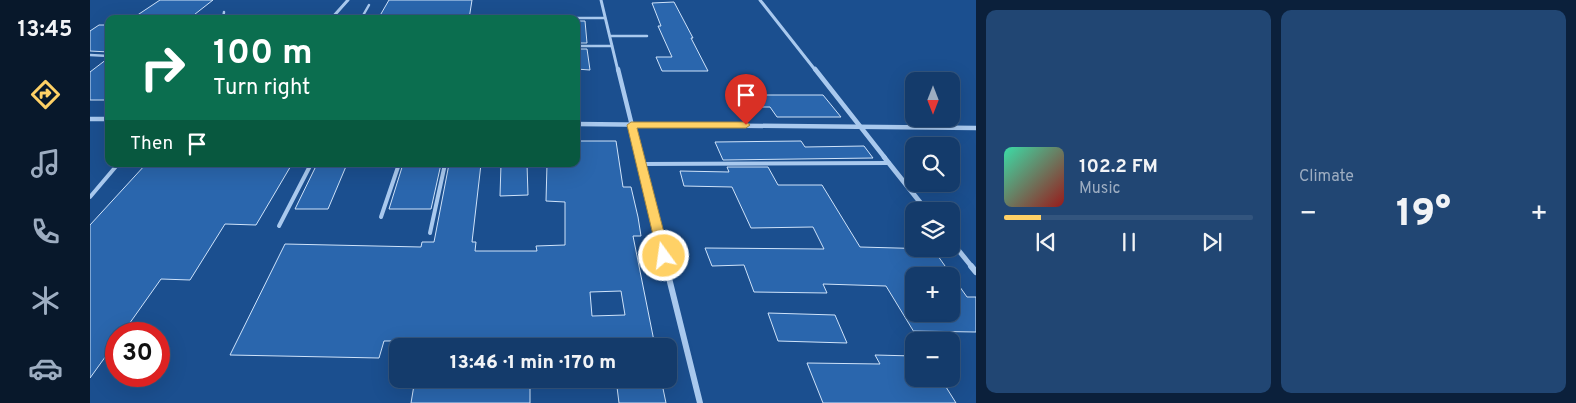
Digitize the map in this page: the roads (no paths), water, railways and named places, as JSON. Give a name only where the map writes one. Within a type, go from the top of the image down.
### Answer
[{"type":"street","points":[[335,15],[348,0]]},
{"type":"street","points":[[600,0],[700,403]]},
{"type":"street","points":[[760,0],[920,202]]},
{"type":"street","points":[[90,119],[105,119]]},
{"type":"street","points":[[580,124],[976,128]]},
{"type":"street","points":[[960,252],[976,272]]},
{"type":"lane","points":[[363,15],[368,6]]},
{"type":"lane","points":[[580,18],[605,18]]},
{"type":"lane","points":[[610,36],[647,36]]},
{"type":"lane","points":[[580,46],[612,46]]},
{"type":"lane","points":[[90,55],[105,56]]},
{"type":"lane","points":[[641,164],[889,163]]},
{"type":"lane","points":[[90,197],[115,167]]},
{"type":"lane","points":[[280,226],[310,167]]},
{"type":"lane","points":[[381,217],[397,167]]},
{"type":"lane","points":[[430,232],[444,167]]}]
